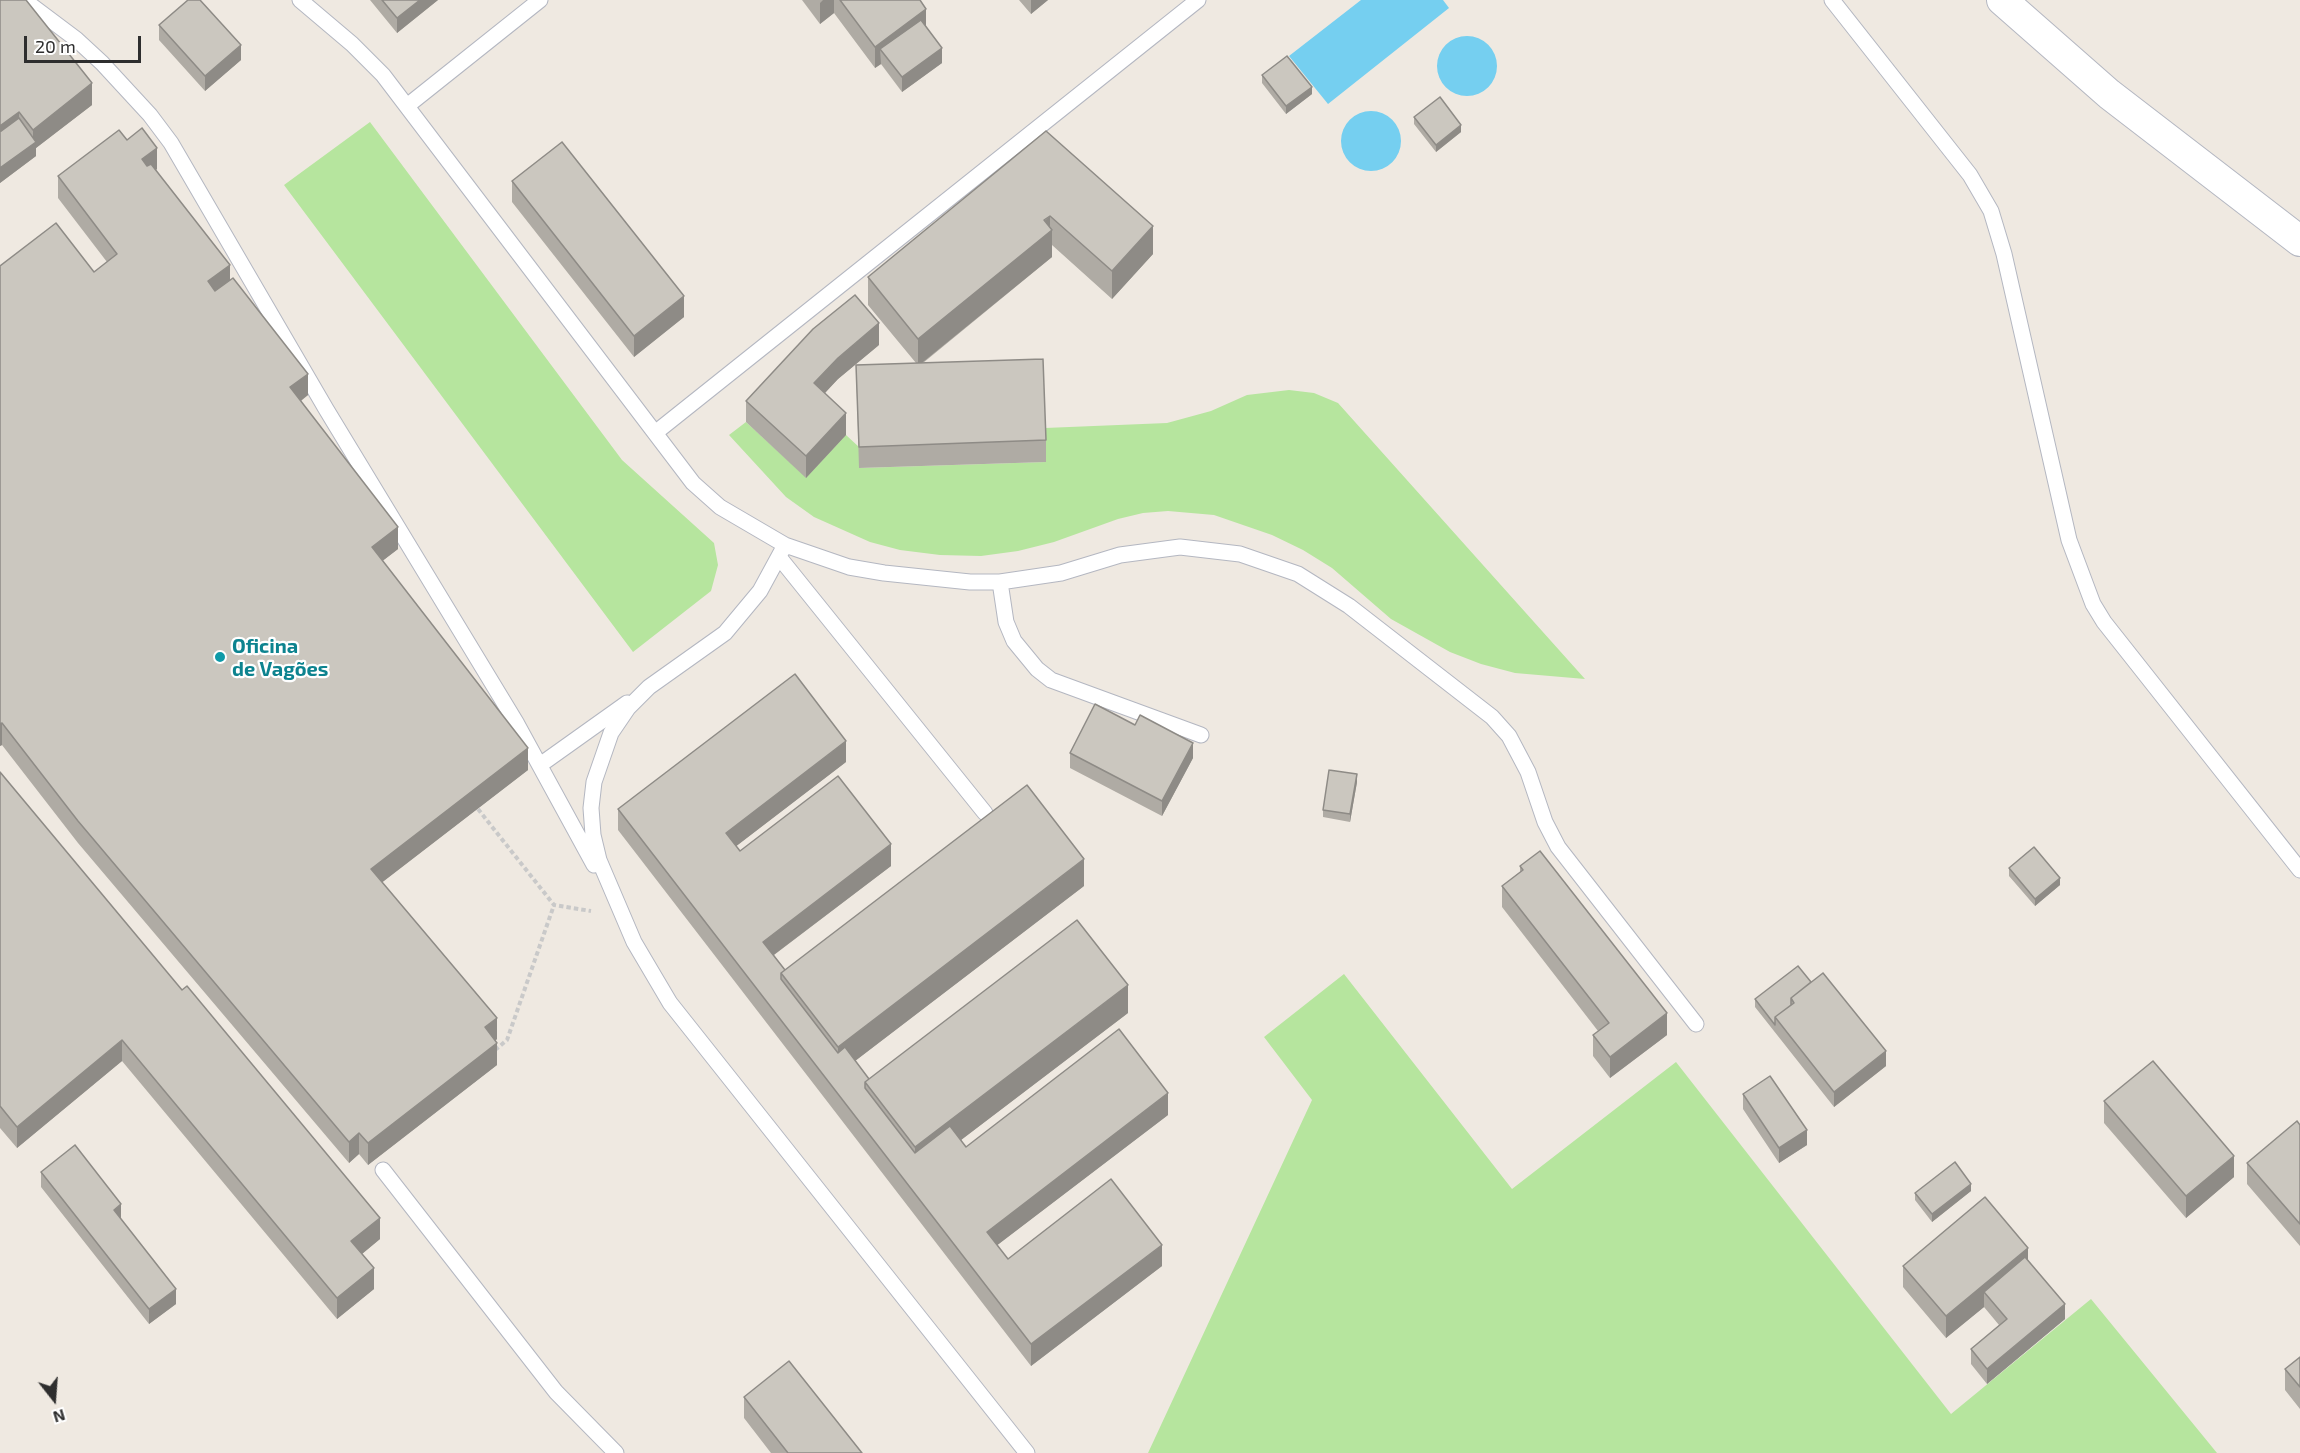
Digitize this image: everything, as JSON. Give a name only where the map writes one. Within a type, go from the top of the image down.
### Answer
[{"type":"street","points":[[2002,0],[2109,94],[2300,241]]},
{"type":"lane","points":[[24,0],[102,63],[150,115],[171,143],[540,765],[622,915]]},
{"type":"lane","points":[[300,0],[383,75],[693,483],[720,507],[782,551],[985,813]]},
{"type":"lane","points":[[406,106],[540,0]]},
{"type":"lane","points":[[655,433],[1198,0]]},
{"type":"lane","points":[[1832,0],[1970,175],[1991,211],[2004,254],[2069,540],[2093,603],[2104,622],[2300,870]]},
{"type":"lane","points":[[782,551],[849,567],[970,582],[1000,582],[1061,573],[1120,555],[1180,547],[1220,550],[1270,562],[1324,588],[1492,717],[1509,736],[1528,772],[1545,822],[1558,847],[1696,1023]]},
{"type":"lane","points":[[540,765],[725,633],[760,591],[782,551]]},
{"type":"lane","points":[[1000,582],[1006,622],[1014,641],[1037,669],[1051,680],[1201,735]]},
{"type":"lane","points":[[649,687],[628,708],[612,733],[601,757],[593,791],[593,835],[598,860],[634,942],[670,1003],[1027,1453]]},
{"type":"lane","points":[[383,1170],[556,1392],[616,1453]]},
{"type":"path","points":[[478,809],[554,905],[622,915]]},
{"type":"path","points":[[489,1054],[507,1040],[554,905]]},
{"type":"green space","points":[[370,122],[622,460],[714,543],[718,565],[711,591],[633,652],[284,185]]},
{"type":"green space","points":[[1289,390],[1314,393],[1338,403],[1585,679],[1515,673],[1481,664],[1450,652],[1391,619],[1332,568],[1303,550],[1272,535],[1214,515],[1168,511],[1143,513],[1118,519],[1054,542],[1018,551],[981,556],[940,555],[900,550],[870,542],[814,517],[786,497],[729,435],[746,422],[806,477],[846,435],[859,447],[860,468],[1046,462],[1045,428],[1167,423],[1211,411],[1247,395]]},
{"type":"green space","points":[[1344,974],[1512,1189],[1676,1062],[1951,1414],[2091,1299],[2217,1453],[1148,1453],[1312,1100],[1264,1037]]},
{"type":"water","points":[[1361,0],[1443,0],[1449,8],[1328,104],[1289,56]]},
{"type":"water","points":[[1467,36],[1484,41],[1492,49],[1497,66],[1492,83],[1484,91],[1467,96],[1450,91],[1442,83],[1437,66],[1442,49],[1450,41]]},
{"type":"water","points":[[1371,111],[1388,116],[1396,124],[1401,141],[1396,158],[1388,166],[1371,171],[1354,166],[1346,158],[1341,141],[1346,124],[1354,116]]},
{"type":"building","points":[[0,0],[26,0],[92,83],[33,130],[19,112],[0,126]]},
{"type":"building","points":[[188,0],[200,0],[241,45],[205,76],[159,25]]},
{"type":"building","points":[[382,0],[420,0],[397,18]]},
{"type":"building","points":[[840,0],[920,0],[926,9],[875,47]]},
{"type":"building","points":[[921,20],[942,48],[902,77],[880,49]]},
{"type":"building","points":[[1287,56],[1312,87],[1286,106],[1262,75]]},
{"type":"building","points":[[1440,97],[1461,125],[1436,145],[1414,117]]},
{"type":"building","points":[[19,118],[36,142],[0,168],[0,132]]},
{"type":"building","name":"Oficina de Vagões","points":[[142,128],[157,148],[142,159],[147,166],[151,164],[230,265],[208,281],[215,291],[233,278],[308,374],[290,387],[398,527],[372,547],[528,748],[371,869],[497,1018],[485,1027],[497,1043],[368,1143],[359,1133],[349,1142],[78,821],[2,723],[0,724],[0,266],[56,223],[94,272],[117,254],[58,176],[119,130],[127,140]]},
{"type":"building","points":[[1046,131],[1153,226],[1112,271],[1050,216],[1044,220],[1052,230],[918,339],[868,277]]},
{"type":"building","points":[[562,142],[684,296],[634,336],[512,181]]},
{"type":"building","points":[[855,295],[879,323],[838,358],[814,383],[846,413],[806,456],[746,401],[813,329]]},
{"type":"building","points":[[1043,359],[1046,440],[859,447],[856,365]]},
{"type":"building","points":[[795,674],[846,741],[726,833],[740,851],[838,776],[891,844],[763,942],[785,970],[781,973],[781,979],[838,1053],[845,1047],[869,1079],[865,1082],[865,1088],[915,1153],[950,1126],[966,1147],[1119,1029],[1168,1093],[987,1232],[1008,1259],[1111,1179],[1162,1245],[1031,1344],[618,809]]},
{"type":"building","points":[[1095,704],[1135,725],[1140,715],[1193,743],[1162,801],[1070,753]]},
{"type":"building","points":[[1329,770],[1357,774],[1350,814],[1323,810]]},
{"type":"building","points":[[0,772],[182,990],[187,986],[380,1218],[351,1241],[374,1268],[337,1298],[122,1040],[17,1127],[0,1106]]},
{"type":"building","points":[[1027,785],[1084,859],[838,1047],[781,973]]},
{"type":"building","points":[[2034,847],[2060,878],[2035,899],[2009,868]]},
{"type":"building","points":[[1540,851],[1667,1013],[1610,1057],[1593,1035],[1609,1023],[1502,886],[1523,870],[1520,866]]},
{"type":"building","points":[[1077,920],[1128,985],[915,1147],[865,1082]]},
{"type":"building","points":[[1798,966],[1811,982],[1791,998],[1791,1005],[1775,1017],[1775,1025],[1755,999]]},
{"type":"building","points":[[1823,973],[1886,1051],[1834,1092],[1775,1017],[1794,1003],[1791,998]]},
{"type":"building","points":[[2153,1061],[2234,1156],[2186,1196],[2104,1101]]},
{"type":"building","points":[[1770,1076],[1807,1130],[1779,1148],[1743,1094]]},
{"type":"building","points":[[2297,1121],[2300,1125],[2300,1224],[2247,1163]]},
{"type":"building","points":[[75,1145],[121,1204],[114,1210],[176,1289],[149,1309],[41,1172]]},
{"type":"building","points":[[1955,1162],[1971,1184],[1932,1214],[1915,1193]]},
{"type":"building","points":[[1985,1197],[2028,1248],[1946,1316],[1903,1266]]},
{"type":"building","points":[[2025,1257],[2065,1304],[1987,1369],[1971,1349],[2007,1319],[1984,1292]]},
{"type":"building","points":[[2300,1357],[2300,1387],[2285,1369]]},
{"type":"building","points":[[789,1361],[862,1453],[788,1453],[744,1397]]},
{"type":"place","name":"Oficina de Vagões","points":[[220,657]]}]
